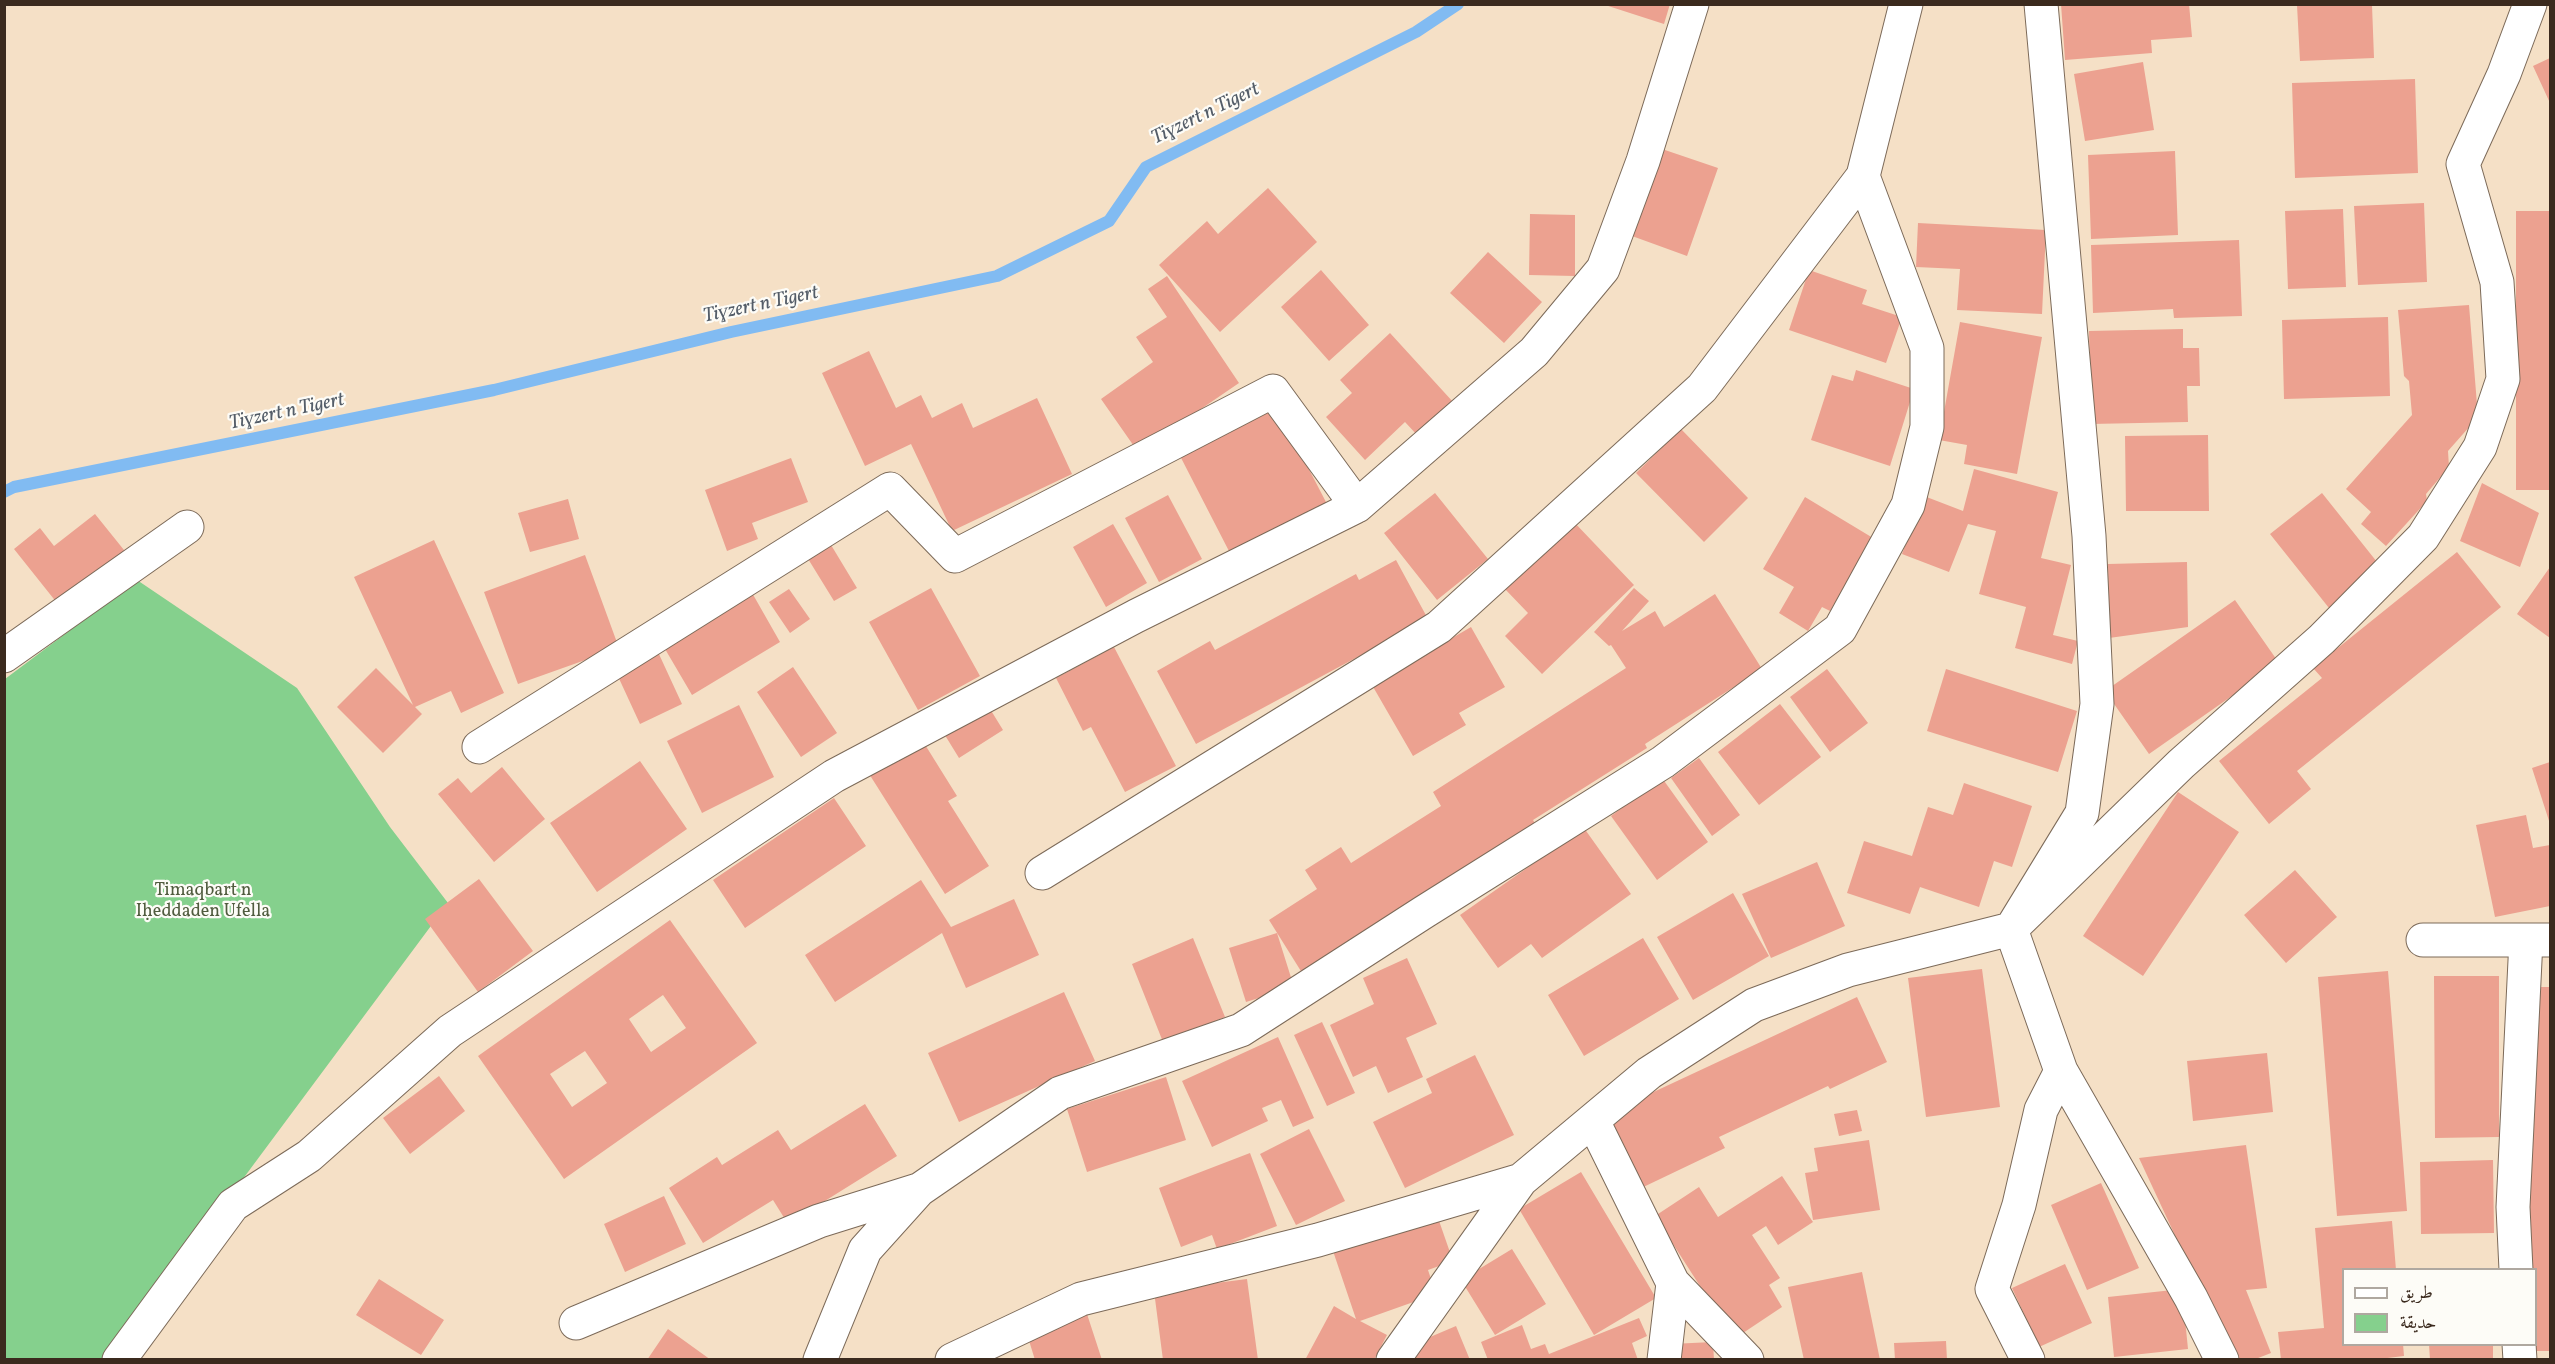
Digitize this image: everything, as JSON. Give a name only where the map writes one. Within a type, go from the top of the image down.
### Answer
[{"type":"street","points":[[119,1359],[233,1205],[309,1156],[450,1031],[834,776],[1136,616],[1357,506],[1534,352],[1603,269],[1643,161],[1692,4]]},
{"type":"street","points":[[1042,873],[1439,627],[1702,387],[1863,176],[1906,4]]},
{"type":"street","points":[[2011,929],[2082,813],[2097,704],[2090,536],[2041,4]]},
{"type":"street","points":[[1393,1359],[1521,1180],[1649,1073],[1754,1005],[1848,970],[2011,929],[2181,764],[2322,639],[2423,537],[2480,447],[2503,379],[2497,282],[2463,164],[2504,74],[2530,4]]},
{"type":"street","points":[[820,1359],[865,1250],[919,1190],[1060,1093],[1241,1030],[1663,762],[1840,629],[1908,505],[1927,427],[1927,348],[1863,176]]},
{"type":"street","points":[[479,747],[890,489],[955,556],[1273,391],[1357,506]]},
{"type":"street","points":[[4,656],[187,527]]},
{"type":"street","points":[[2011,929],[2061,1071],[2191,1298],[2220,1358]]},
{"type":"street","points":[[2423,940],[2538,940],[2512,1207],[2516,1268]]},
{"type":"street","points":[[2028,1359],[1992,1289],[2019,1205],[2041,1110],[2061,1071]]},
{"type":"street","points":[[1593,1121],[1673,1284],[1747,1359]]},
{"type":"street","points":[[952,1359],[1081,1299],[1318,1240],[1521,1180]]},
{"type":"street","points":[[576,1323],[819,1221],[919,1190]]},
{"type":"street","points":[[1664,1359],[1673,1284]]},
{"type":"green space","name":"Timaqbart n Iḥeddaden Ufella","points":[[137,580],[297,688],[390,827],[448,903],[109,1359],[5,1360],[5,679]]},
{"type":"building","points":[[1602,4],[1670,4],[1664,24]]},
{"type":"building","points":[[2061,4],[2189,4],[2192,37],[2151,40],[2152,53],[2065,60]]},
{"type":"building","points":[[2297,5],[2372,5],[2374,58],[2300,61]]},
{"type":"building","points":[[2550,58],[2550,103],[2533,66]]},
{"type":"building","points":[[2143,62],[2154,130],[2085,141],[2074,74]]},
{"type":"building","points":[[2415,79],[2418,173],[2295,178],[2292,83]]},
{"type":"building","points":[[1662,149],[1718,168],[1687,256],[1632,236]]},
{"type":"building","points":[[2175,151],[2178,235],[2091,239],[2088,155]]},
{"type":"building","points":[[1268,188],[1317,242],[1220,332],[1159,265],[1207,221],[1218,234]]},
{"type":"building","points":[[2424,203],[2427,282],[2358,285],[2354,206]]},
{"type":"building","points":[[2343,209],[2346,287],[2288,289],[2285,211]]},
{"type":"building","points":[[2516,211],[2550,211],[2550,490],[2516,490]]},
{"type":"building","points":[[1530,214],[1575,215],[1575,276],[1529,275]]},
{"type":"building","points":[[1918,223],[2046,230],[2042,314],[1957,310],[1960,269],[1916,267]]},
{"type":"building","points":[[2239,240],[2242,316],[2174,318],[2173,309],[2093,313],[2091,245]]},
{"type":"building","points":[[1488,252],[1542,302],[1504,343],[1450,293]]},
{"type":"building","points":[[1321,270],[1369,325],[1329,361],[1281,307]]},
{"type":"building","points":[[1809,270],[1867,290],[1862,304],[1902,317],[1886,363],[1789,330]]},
{"type":"building","points":[[1167,276],[1239,383],[1138,452],[1101,399],[1153,362],[1136,337],[1167,317],[1148,289]]},
{"type":"building","points":[[2469,305],[2478,417],[2448,451],[2449,467],[2426,494],[2427,501],[2386,546],[2361,524],[2371,512],[2346,489],[2412,415],[2409,381],[2404,376],[2398,310]]},
{"type":"building","points":[[2388,317],[2390,396],[2284,399],[2282,320]]},
{"type":"building","points":[[1960,322],[2042,337],[2017,474],[1964,464],[1967,445],[1939,440]]},
{"type":"building","points":[[2183,329],[2183,348],[2199,348],[2200,386],[2187,386],[2188,422],[2091,424],[2089,331]]},
{"type":"building","points":[[1390,333],[1454,403],[1418,436],[1405,422],[1365,460],[1326,417],[1352,393],[1340,380]]},
{"type":"building","points":[[869,351],[896,408],[921,395],[932,418],[962,403],[973,428],[1037,398],[1072,474],[952,531],[911,444],[865,466],[822,373]]},
{"type":"building","points":[[1856,370],[1914,389],[1890,466],[1811,440],[1832,375],[1853,381]]},
{"type":"building","points":[[1274,402],[1327,504],[1231,555],[1178,452]]},
{"type":"building","points":[[1681,429],[1748,498],[1704,542],[1636,473]]},
{"type":"building","points":[[2208,435],[2209,511],[2126,511],[2125,436]]},
{"type":"building","points":[[791,458],[808,502],[752,523],[758,539],[727,551],[705,490]]},
{"type":"building","points":[[1974,469],[2058,492],[2041,558],[2071,565],[2053,635],[2078,641],[2072,664],[2015,648],[2026,607],[1979,594],[1996,531],[1968,524],[1949,572],[1902,554],[1924,496],[1963,511]]},
{"type":"building","points":[[2482,483],[2539,513],[2520,567],[2460,541]]},
{"type":"building","points":[[1435,493],[1488,559],[1437,600],[1384,533]]},
{"type":"building","points":[[2322,493],[2381,567],[2329,608],[2270,534]]},
{"type":"building","points":[[1168,495],[1202,559],[1159,582],[1125,518]]},
{"type":"building","points":[[1805,497],[1873,538],[1830,611],[1822,607],[1808,631],[1779,613],[1794,587],[1763,569]]},
{"type":"building","points":[[568,499],[579,539],[530,552],[518,513]]},
{"type":"building","points":[[95,514],[128,555],[61,608],[14,549],[40,528],[54,546]]},
{"type":"building","points":[[1573,521],[1634,585],[1542,674],[1505,636],[1528,613],[1504,588]]},
{"type":"building","points":[[1113,524],[1147,583],[1106,607],[1073,547]]},
{"type":"building","points":[[825,535],[857,588],[834,601],[802,549]]},
{"type":"building","points":[[434,540],[504,693],[461,713],[451,691],[415,707],[422,714],[383,753],[337,707],[376,668],[413,705],[354,577]]},
{"type":"building","points":[[2457,552],[2501,607],[2297,771],[2311,789],[2269,824],[2219,761],[2322,678],[2313,668]]},
{"type":"building","points":[[585,555],[619,648],[518,684],[484,592]]},
{"type":"building","points":[[1396,560],[1428,619],[1196,744],[1157,671],[1210,641],[1215,650],[1356,574],[1359,580]]},
{"type":"building","points":[[2187,562],[2188,627],[2109,638],[2108,564]]},
{"type":"building","points":[[2550,567],[2550,638],[2517,614]]},
{"type":"building","points":[[747,584],[780,642],[692,695],[658,637]]},
{"type":"building","points":[[931,588],[980,676],[918,710],[869,622]]},
{"type":"building","points":[[1634,588],[1649,601],[1622,631],[1655,611],[1664,627],[1715,594],[1762,669],[1645,744],[1647,748],[1533,820],[1537,827],[1304,976],[1269,920],[1317,889],[1305,870],[1341,847],[1351,863],[1441,806],[1433,792],[1626,668],[1611,645],[1609,646],[1594,632]]},
{"type":"building","points":[[789,589],[810,619],[790,633],[769,602]]},
{"type":"building","points":[[2235,600],[2279,663],[2149,754],[2105,691]]},
{"type":"building","points":[[1471,627],[1505,687],[1459,713],[1466,725],[1413,756],[1372,685]]},
{"type":"building","points":[[1114,647],[1176,766],[1125,792],[1091,727],[1083,731],[1056,678]]},
{"type":"building","points":[[658,652],[682,704],[640,724],[616,672]]},
{"type":"building","points":[[793,667],[837,733],[801,757],[757,692]]},
{"type":"building","points":[[1827,669],[1868,723],[1830,752],[1790,697]]},
{"type":"building","points":[[1946,669],[2077,711],[2058,772],[1927,731]]},
{"type":"building","points":[[987,704],[1003,730],[959,758],[943,732]]},
{"type":"building","points":[[1780,704],[1821,757],[1759,805],[1718,752]]},
{"type":"building","points":[[739,705],[774,777],[702,813],[667,741]]},
{"type":"building","points":[[919,735],[957,796],[948,801],[989,866],[945,894],[866,769]]},
{"type":"building","points":[[1699,758],[1740,815],[1712,836],[1671,778]]},
{"type":"building","points":[[640,761],[687,829],[597,892],[550,823]]},
{"type":"building","points":[[2550,762],[2550,824],[2532,768]]},
{"type":"building","points":[[502,767],[545,819],[494,862],[438,794],[458,778],[471,793]]},
{"type":"building","points":[[1662,778],[1708,842],[1657,880],[1611,816]]},
{"type":"building","points":[[1964,783],[2032,806],[2012,867],[1994,861],[1979,907],[1920,887],[1910,914],[1847,893],[1864,841],[1912,856],[1928,807],[1953,815]]},
{"type":"building","points":[[2178,792],[2239,832],[2143,976],[2083,936]]},
{"type":"building","points":[[834,798],[866,846],[745,928],[713,880]]},
{"type":"building","points":[[2526,815],[2533,848],[2550,845],[2550,906],[2495,917],[2476,825]]},
{"type":"building","points":[[1584,828],[1631,894],[1542,958],[1531,944],[1498,968],[1460,915]]},
{"type":"building","points":[[1817,862],[1845,926],[1771,958],[1742,894]]},
{"type":"building","points":[[2295,870],[2337,917],[2286,963],[2244,915]]},
{"type":"building","points":[[479,879],[533,951],[478,992],[425,919]]},
{"type":"building","points":[[921,880],[951,927],[1014,899],[1039,955],[966,988],[942,933],[835,1002],[805,955]]},
{"type":"building","points":[[1733,893],[1769,956],[1693,1000],[1657,937]]},
{"type":"building","points":[[670,920],[757,1043],[564,1179],[478,1056]],"holes":[[[663,995],[686,1028],[651,1052],[629,1019]],[[585,1051],[607,1083],[572,1107],[550,1074]]]},
{"type":"building","points":[[1277,933],[1294,987],[1246,1002],[1229,948]]},
{"type":"building","points":[[1193,938],[1225,1017],[1163,1042],[1132,964]]},
{"type":"building","points":[[1643,938],[1679,999],[1584,1056],[1548,995]]},
{"type":"building","points":[[1407,958],[1437,1024],[1406,1038],[1423,1077],[1388,1093],[1376,1066],[1353,1077],[1330,1025],[1374,1004],[1363,978]]},
{"type":"building","points":[[1982,969],[2000,1107],[1926,1117],[1908,978]]},
{"type":"building","points":[[2388,971],[2407,1211],[2337,1216],[2318,977]]},
{"type":"building","points":[[2434,976],[2499,976],[2499,1137],[2435,1138]]},
{"type":"building","points":[[2530,987],[2550,987],[2550,1351],[2529,1351],[2537,1346],[2537,1268],[2529,1268]]},
{"type":"building","points":[[1064,992],[1095,1061],[959,1122],[928,1053]]},
{"type":"building","points":[[1857,997],[1887,1062],[1830,1089],[1828,1086],[1719,1137],[1725,1148],[1635,1191],[1600,1117]]},
{"type":"building","points":[[1322,1022],[1355,1093],[1327,1106],[1294,1035]]},
{"type":"building","points":[[1278,1037],[1314,1118],[1293,1127],[1281,1100],[1262,1108],[1268,1121],[1212,1147],[1182,1081]]},
{"type":"building","points":[[2267,1053],[2273,1112],[2193,1121],[2187,1061]]},
{"type":"building","points":[[1475,1055],[1514,1135],[1405,1188],[1373,1122],[1432,1093],[1426,1079]]},
{"type":"building","points":[[439,1076],[465,1111],[410,1154],[383,1118]]},
{"type":"building","points":[[1166,1077],[1186,1140],[1087,1172],[1067,1109]]},
{"type":"building","points":[[865,1104],[897,1156],[788,1224],[773,1200],[703,1243],[669,1188],[717,1157],[722,1165],[778,1130],[791,1150]]},
{"type":"building","points":[[1857,1110],[1862,1131],[1839,1136],[1834,1114]]},
{"type":"building","points":[[1309,1129],[1345,1201],[1296,1225],[1260,1154]]},
{"type":"building","points":[[1869,1140],[1880,1210],[1813,1220],[1805,1173],[1818,1171],[1814,1148]]},
{"type":"building","points":[[2246,1145],[2267,1288],[2246,1290],[2271,1353],[2253,1360],[2233,1360],[2139,1158]]},
{"type":"building","points":[[1250,1153],[1277,1226],[1217,1249],[1212,1235],[1181,1247],[1159,1188]]},
{"type":"building","points":[[2493,1160],[2494,1233],[2421,1234],[2420,1162]]},
{"type":"building","points":[[1581,1172],[1656,1298],[1594,1335],[1519,1209]]},
{"type":"building","points":[[1782,1176],[1813,1222],[1778,1245],[1766,1226],[1752,1235],[1780,1278],[1769,1285],[1782,1307],[1734,1339],[1655,1216],[1699,1187],[1718,1217]]},
{"type":"building","points":[[2101,1183],[2139,1268],[2087,1290],[2051,1205]]},
{"type":"building","points":[[664,1196],[686,1244],[625,1272],[604,1224]]},
{"type":"building","points":[[1437,1215],[1453,1261],[1428,1270],[1436,1294],[1360,1321],[1387,1335],[1374,1360],[1305,1360],[1334,1306],[1356,1319],[1333,1251]]},
{"type":"building","points":[[2392,1221],[2396,1268],[2342,1268],[2342,1346],[2403,1346],[2404,1356],[2371,1360],[2281,1360],[2278,1332],[2324,1328],[2315,1228]]},
{"type":"building","points":[[1512,1249],[1546,1304],[1495,1335],[1461,1280]]},
{"type":"building","points":[[2065,1264],[2092,1323],[2039,1347],[2012,1288]]},
{"type":"building","points":[[1862,1272],[1880,1360],[1804,1360],[1788,1287]]},
{"type":"building","points":[[379,1279],[444,1320],[421,1355],[356,1315]]},
{"type":"building","points":[[1247,1279],[1258,1360],[1163,1360],[1154,1291]]},
{"type":"building","points":[[2182,1289],[2188,1349],[2114,1357],[2108,1297]]},
{"type":"building","points":[[1087,1314],[1102,1360],[1035,1360],[1027,1334]]},
{"type":"building","points":[[1639,1318],[1647,1336],[1632,1343],[1638,1360],[1488,1360],[1481,1342],[1522,1325],[1531,1349],[1545,1344],[1549,1354]]},
{"type":"building","points":[[1456,1326],[1470,1360],[1415,1360],[1409,1346]]},
{"type":"building","points":[[668,1329],[711,1360],[647,1360]]},
{"type":"building","points":[[1946,1341],[1947,1360],[1895,1360],[1894,1343]]},
{"type":"building","points":[[1713,1342],[1714,1360],[1672,1360],[1671,1344]]},
{"type":"building","points":[[2429,1346],[2493,1346],[2493,1360],[2430,1360]]},
{"type":"waterway","name":"Tiɣzert n Tigert","points":[[4,492],[14,487],[494,390],[731,332],[997,276],[1109,221],[1146,167],[1416,32],[1458,4]]}]
